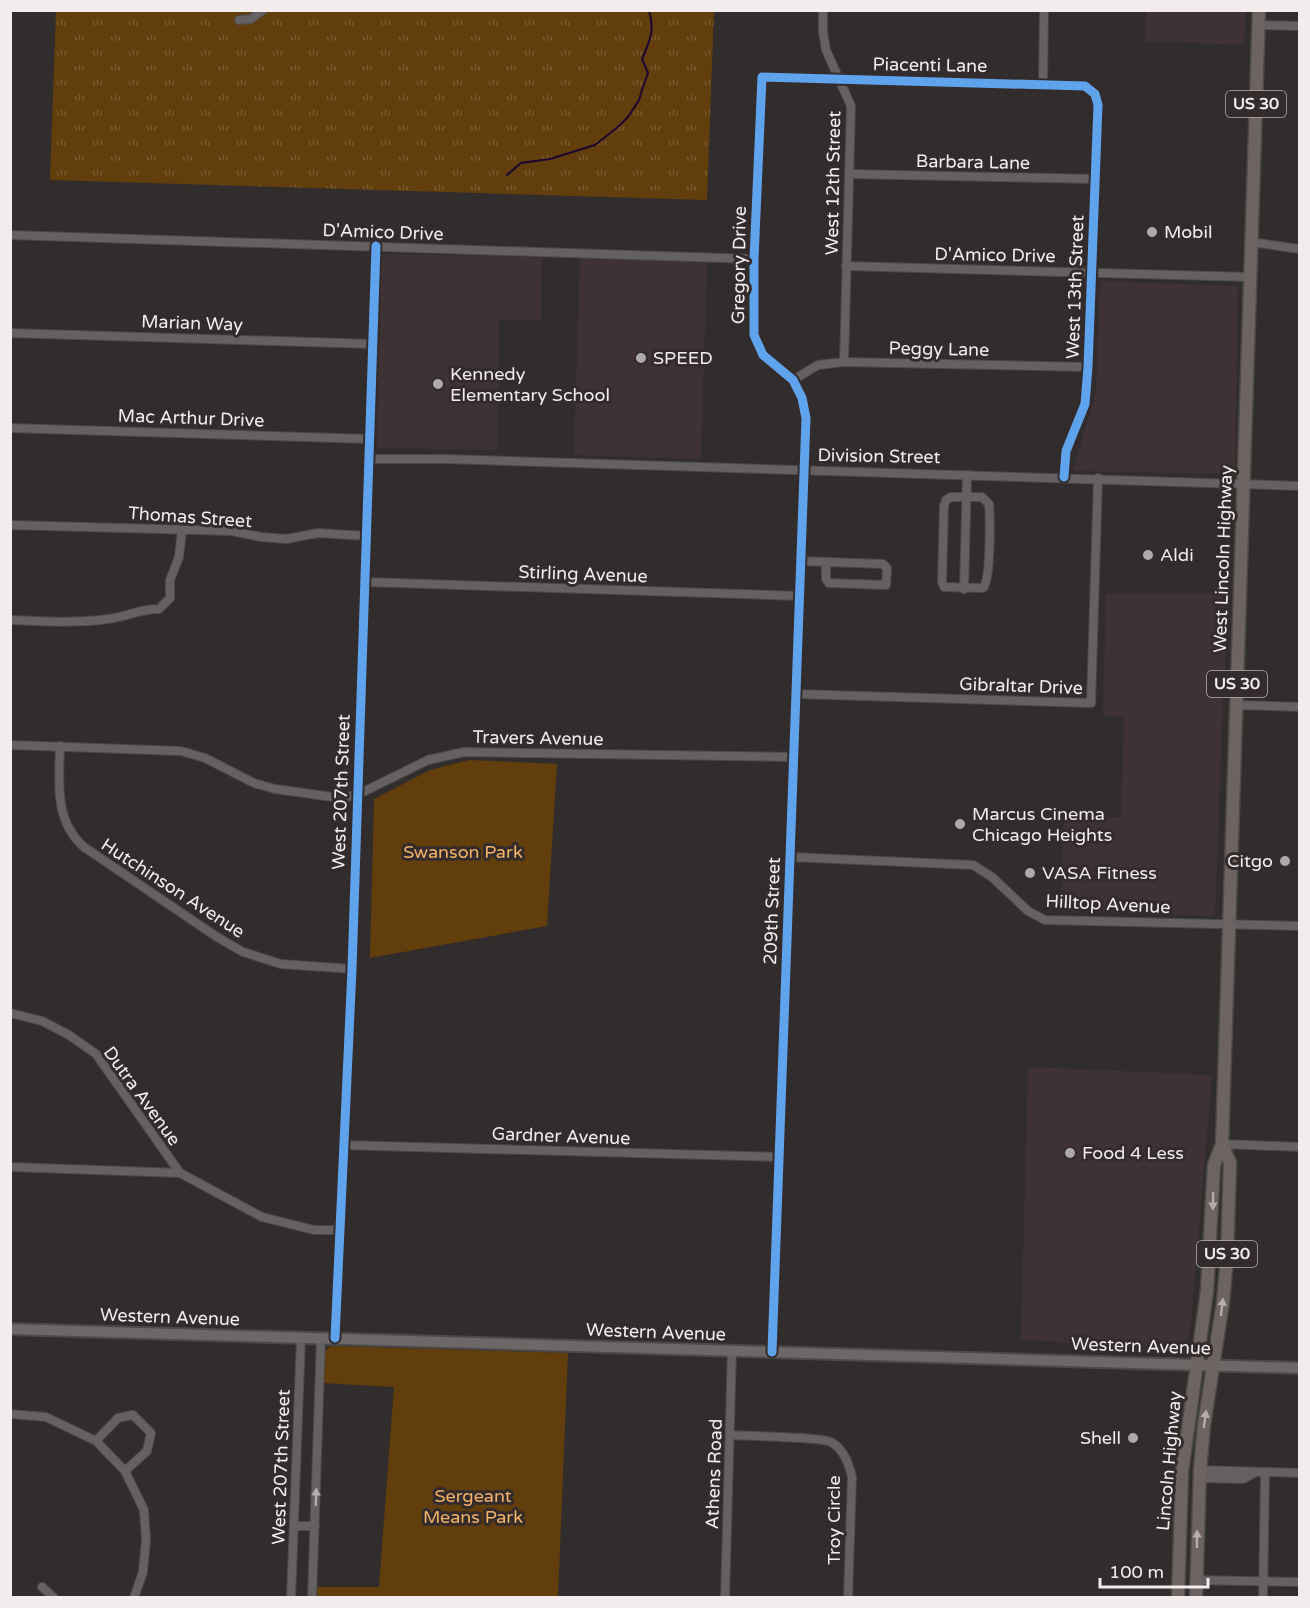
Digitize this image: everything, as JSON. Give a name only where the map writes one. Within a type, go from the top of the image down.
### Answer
[{"type":"main road","name":"West Lincoln Highway","points":[[1197,1364],[1208,1291],[1214,1164],[1222,1144],[1259,10]]},
{"type":"main road","name":"West Lincoln Highway","points":[[1214,1365],[1223,1302],[1228,1227],[1230,1163],[1222,1144]]},
{"type":"main road","name":"Western Avenue","points":[[10,1329],[1299,1368]]},
{"type":"main road","name":"Lincoln Highway","points":[[1178,1598],[1182,1472],[1197,1364]]},
{"type":"main road","name":"Lincoln Highway","points":[[1196,1598],[1200,1474],[1214,1365]]},
{"type":"street","points":[[239,20],[251,19],[263,10]]},
{"type":"street","name":"West 12th Street","points":[[823,10],[826,50],[851,106],[844,362]]},
{"type":"street","points":[[1044,10],[1044,84]]},
{"type":"street","points":[[1258,25],[1299,26]]},
{"type":"street","name":"Piacenti Lane","points":[[762,77],[1085,86],[1095,94]]},
{"type":"street","name":"Gregory Drive","points":[[762,77],[754,259],[754,335],[763,355],[793,380],[802,398],[805,408],[804,471]]},
{"type":"street","name":"West 13th Street","points":[[1064,477],[1066,451],[1085,405],[1096,179],[1098,105],[1095,94]]},
{"type":"street","name":"Barbara Lane","points":[[850,174],[1096,179]]},
{"type":"street","name":"D'Amico Drive","points":[[10,235],[754,259]]},
{"type":"street","points":[[1251,242],[1299,249]]},
{"type":"street","name":"West 207th Street","points":[[335,1338],[366,582],[376,246]]},
{"type":"street","name":"D'Amico Drive","points":[[846,266],[1250,277]]},
{"type":"street","name":"Marian Way","points":[[10,333],[374,344]]},
{"type":"street","name":"Peggy Lane","points":[[793,380],[818,365],[844,362],[1088,367]]},
{"type":"street","name":"Mac Arthur Drive","points":[[10,428],[370,439]]},
{"type":"street","name":"Division Street","points":[[369,459],[446,459],[1299,486]]},
{"type":"street","name":"209th Street","points":[[772,1352],[804,471]]},
{"type":"street","points":[[964,589],[967,475]]},
{"type":"street","name":"Gibraltar Drive","points":[[797,694],[1091,703],[1098,478]]},
{"type":"street","points":[[951,497],[982,497],[989,504],[987,585],[983,588],[964,589],[944,588],[942,582],[946,500],[951,497]]},
{"type":"street","name":"Thomas Street","points":[[10,525],[232,531],[286,539],[318,533],[367,536]]},
{"type":"street","points":[[10,620],[82,621],[116,618],[145,609],[159,609],[170,598],[170,580],[178,557],[182,530]]},
{"type":"street","points":[[801,561],[883,564],[887,568],[888,582],[886,585],[828,584],[826,562]]},
{"type":"street","name":"Stirling Avenue","points":[[366,582],[800,596]]},
{"type":"street","points":[[1237,705],[1299,707]]},
{"type":"street","name":"Travers Avenue","points":[[10,745],[181,751],[205,758],[241,778],[265,786],[334,797],[357,795],[428,760],[464,752],[794,757]]},
{"type":"street","name":"Hutchinson Avenue","points":[[60,746],[58,785],[61,809],[68,828],[84,847],[217,937],[243,952],[280,964],[351,969]]},
{"type":"street","name":"Hilltop Avenue","points":[[790,857],[973,865],[992,877],[1029,911],[1045,920],[1299,926]]},
{"type":"street","name":"Dutra Avenue","points":[[10,1013],[51,1026],[69,1035],[96,1054],[180,1173]]},
{"type":"street","points":[[1222,1144],[1299,1147]]},
{"type":"street","name":"Gardner Avenue","points":[[342,1145],[778,1157]]},
{"type":"street","points":[[10,1167],[180,1173],[262,1217],[314,1230],[339,1230]]},
{"type":"street","name":"West 207th Street","points":[[291,1598],[301,1338]]},
{"type":"street","name":"West 207th Street","points":[[312,1598],[321,1338]]},
{"type":"street","name":"Athens Road","points":[[725,1598],[732,1350]]},
{"type":"street","points":[[10,1414],[45,1416],[96,1441],[125,1471],[144,1510],[146,1540],[143,1572],[134,1598]]},
{"type":"street","points":[[96,1441],[118,1418],[134,1414],[150,1433],[147,1451],[125,1471]]},
{"type":"street","name":"Troy Circle","points":[[730,1435],[830,1441],[842,1452],[849,1463],[852,1477],[848,1598]]},
{"type":"street","points":[[1200,1474],[1243,1479],[1261,1472],[1299,1473]]},
{"type":"street","points":[[1261,1472],[1263,1598]]},
{"type":"street","points":[[294,1526],[315,1526]]},
{"type":"street","points":[[1196,1580],[1299,1582]]},
{"type":"street","points":[[42,1587],[54,1598]]},
{"type":"shaded area","points":[[1146,11],[1246,11],[1244,45],[1145,41]]},
{"type":"shaded area","name":"Kennedy Elementary School","points":[[381,254],[542,257],[541,320],[499,320],[497,450],[377,448]]},
{"type":"shaded area","name":"SPEED","points":[[580,257],[707,261],[701,459],[574,455]]},
{"type":"shaded area","points":[[1100,281],[1238,286],[1235,474],[1073,471],[1096,392]]},
{"type":"shaded area","points":[[1229,593],[1215,916],[1061,910],[1064,816],[1121,817],[1124,717],[1103,715],[1106,594]]},
{"type":"shaded area","points":[[1028,1067],[1212,1075],[1190,1333],[1182,1349],[1021,1340]]},
{"type":"green space","points":[[56,11],[714,11],[707,200],[50,180]]},
{"type":"green space","name":"Swanson Park","points":[[469,760],[557,764],[547,926],[370,958],[374,799],[430,770]]},
{"type":"green space","name":"Sergeant Means Park","points":[[330,1346],[568,1353],[558,1597],[317,1598],[317,1587],[379,1587],[394,1387],[322,1383],[323,1354]]},
{"type":"waterway","points":[[507,175],[521,163],[550,159],[595,145],[628,117],[639,100],[648,73],[642,59],[652,30],[649,10]]},
{"type":"cycle path","points":[[772,1352],[806,418],[802,398],[793,380],[763,355],[754,335],[754,259],[762,77],[1085,86],[1095,94],[1098,105],[1088,367],[1085,404],[1066,451],[1064,477]]},
{"type":"cycle path","points":[[335,1338],[352,969],[376,246]]},
{"type":"place","name":"Mobil","points":[[1152,232]]},
{"type":"place","name":"SPEED","points":[[641,358]]},
{"type":"place","name":"Kennedy Elementary School","points":[[438,384]]},
{"type":"place","name":"Aldi","points":[[1148,555]]},
{"type":"place","name":"Marcus Cinema Chicago Heights","points":[[960,824]]},
{"type":"place","name":"Citgo","points":[[1285,861]]},
{"type":"place","name":"VASA Fitness","points":[[1030,873]]},
{"type":"place","name":"Food 4 Less","points":[[1070,1153]]},
{"type":"place","name":"Shell","points":[[1133,1438]]}]
